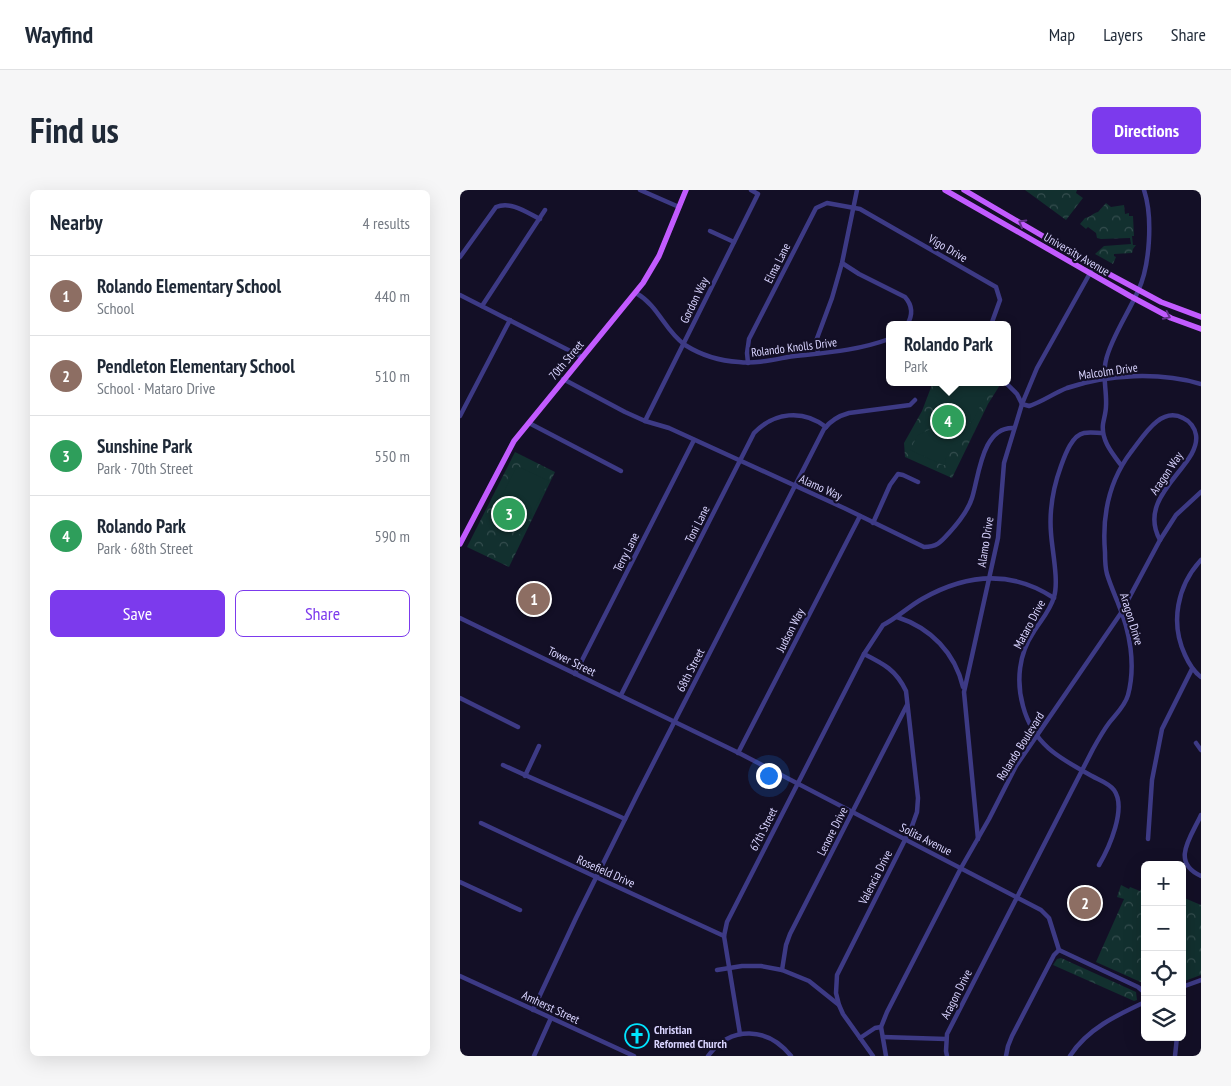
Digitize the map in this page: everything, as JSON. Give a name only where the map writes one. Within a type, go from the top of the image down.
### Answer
[{"type":"main road","name":"70th Street","points":[[460,544],[514,441],[563,379],[636,293],[658,256],[686,190]]},
{"type":"main road","name":"University Avenue","points":[[945,190],[1170,318],[1201,328]]},
{"type":"main road","name":"University Avenue","points":[[964,190],[1094,266],[1161,302],[1201,317]]},
{"type":"main road","points":[[991,216],[995,208]]},
{"type":"street","points":[[640,190],[679,207]]},
{"type":"street","name":"Gordon Way","points":[[645,421],[758,194],[751,190]]},
{"type":"street","points":[[818,353],[816,341],[832,298],[842,263],[857,190]]},
{"type":"street","points":[[1121,465],[1106,442],[1103,432],[1107,395],[1104,380],[1106,360],[1139,290],[1145,270],[1148,248],[1148,218],[1144,190]]},
{"type":"street","name":"Elma Lane","points":[[748,363],[749,340],[816,208],[827,204],[853,208]]},
{"type":"street","points":[[460,257],[496,207],[510,205],[540,219]]},
{"type":"street","name":"Vigo Drive","points":[[853,208],[860,209],[996,287],[1000,300],[992,321]]},
{"type":"street","points":[[482,306],[545,210]]},
{"type":"street","points":[[710,231],[734,242]]},
{"type":"street","points":[[842,263],[907,299],[912,313],[909,321]]},
{"type":"street","name":"Alamo Drive","points":[[978,839],[964,692],[998,538],[1004,462],[1022,404],[1037,368],[1094,266]]},
{"type":"street","name":"Rolando Knolls Drive","points":[[636,293],[653,305],[667,326],[684,344],[712,357],[731,362],[748,363],[862,348],[886,340]]},
{"type":"street","points":[[460,295],[582,357]]},
{"type":"street","points":[[460,416],[510,320]]},
{"type":"street","name":"Malcolm Drive","points":[[1022,404],[1028,406],[1070,387],[1126,376],[1158,376],[1201,384]]},
{"type":"street","name":"Alamo Way","points":[[563,379],[645,421],[669,428],[860,516],[919,546],[932,547],[940,544],[965,513],[972,498],[981,459],[988,445],[1000,431],[1007,427],[1014,428]]},
{"type":"street","points":[[1009,386],[1022,404]]},
{"type":"street","name":"68th Street","points":[[533,1010],[625,819],[794,486],[826,427],[840,415],[849,412],[910,406],[915,400]]},
{"type":"street","name":"Toni Lane","points":[[621,695],[754,433],[772,419],[783,416],[800,415],[811,418],[826,427]]},
{"type":"street","name":"Aragon Way","points":[[1121,465],[1148,431],[1162,418],[1170,415],[1178,416],[1185,419],[1193,427],[1196,434],[1196,445],[1191,455],[1163,492],[1158,503],[1155,526],[1160,540]]},
{"type":"street","points":[[529,423],[621,471]]},
{"type":"street","name":"Mataro Drive","points":[[1099,865],[1112,839],[1118,799],[1111,786],[1058,757],[1037,737],[1022,704],[1019,686],[1020,671],[1028,643],[1035,630],[1047,615],[1056,590],[1051,532],[1051,508],[1054,486],[1064,458],[1075,438],[1084,433],[1103,432]]},
{"type":"street","name":"Terry Lane","points":[[575,674],[694,440]]},
{"type":"street","name":"Aragon Drive","points":[[947,1056],[946,1038],[1017,897],[1093,749],[1128,697],[1132,652],[1128,632],[1106,572],[1103,536],[1106,507],[1121,465]]},
{"type":"street","points":[[873,523],[890,485],[898,474],[918,482]]},
{"type":"street","name":"Rolando Boulevard","points":[[881,1027],[961,868],[1016,766],[1121,612],[1160,540],[1176,515],[1201,492]]},
{"type":"street","name":"Judson Way","points":[[738,753],[860,516]]},
{"type":"street","points":[[1201,560],[1190,573],[1184,586],[1177,615],[1181,644],[1192,670],[1201,677]]},
{"type":"street","name":"67th Street","points":[[740,1034],[724,936],[727,922],[864,654],[884,625],[920,600],[938,591],[964,582],[989,578],[1010,579],[1025,583],[1054,598]]},
{"type":"street","points":[[897,617],[924,629],[942,645],[955,664],[964,692]]},
{"type":"street","name":"Tower Street","points":[[460,618],[675,721]]},
{"type":"street","name":"Valencia Drive","points":[[839,1005],[836,993],[837,975],[906,840],[917,812],[918,798],[906,691],[900,679],[887,666],[864,654]]},
{"type":"street","points":[[1148,839],[1152,780],[1162,729],[1192,670]]},
{"type":"street","points":[[460,698],[518,727]]},
{"type":"street","name":"Lenore Drive","points":[[782,970],[786,945],[790,934],[908,704]]},
{"type":"street","name":"Solita Avenue","points":[[675,721],[1047,914],[1059,950]]},
{"type":"street","points":[[1196,743],[1201,750]]},
{"type":"street","points":[[525,776],[540,746]]},
{"type":"street","points":[[503,765],[538,782],[577,796],[625,819]]},
{"type":"street","points":[[1201,815],[1185,849],[1185,863],[1191,871],[1201,876]]},
{"type":"street","name":"Rosefield Drive","points":[[480,823],[724,936]]},
{"type":"street","points":[[460,882],[520,910]]},
{"type":"street","points":[[1006,1056],[1012,1036],[1054,955],[1059,950],[1141,990]]},
{"type":"street","points":[[716,970],[754,965],[782,970],[809,981],[839,1005],[873,1056]]},
{"type":"street","name":"Amherst Street","points":[[460,976],[634,1056]]},
{"type":"street","points":[[1186,986],[1201,980]]},
{"type":"street","points":[[1070,1056],[1092,1032],[1104,1023],[1141,1004]]},
{"type":"street","points":[[534,1056],[551,1018]]},
{"type":"street","points":[[860,1038],[875,1028],[881,1027],[886,1056]]},
{"type":"street","points":[[708,1056],[723,1041],[740,1034],[758,1034],[769,1037],[784,1047],[792,1056]]},
{"type":"street","points":[[883,1037],[946,1038]]},
{"type":"street","points":[[1176,1056],[1177,1041]]},
{"type":"green space","points":[[1025,190],[1077,190],[1076,193],[1083,198],[1066,220]]},
{"type":"green space","points":[[1106,203],[1111,207],[1124,205],[1125,214],[1129,213],[1129,216],[1133,216],[1134,236],[1132,236],[1133,245],[1136,245],[1132,253],[1114,254],[1116,257],[1113,264],[1095,254],[1104,246],[1131,244],[1130,238],[1097,238],[1096,233],[1080,224],[1085,218],[1098,212]]},
{"type":"green space","points":[[931,386],[999,386],[988,404],[952,478],[905,457],[904,443],[922,411]]},
{"type":"green space","points":[[947,386],[990,386],[972,422],[966,424],[932,402],[938,392]]},
{"type":"green space","points":[[935,427],[958,431],[946,458],[945,465],[910,450],[918,435]]},
{"type":"green space","points":[[515,452],[555,472],[509,567],[467,547]]},
{"type":"green space","points":[[517,466],[549,481],[521,535],[490,519]]},
{"type":"green space","points":[[1121,885],[1129,889],[1130,887],[1140,891],[1141,889],[1141,982],[1096,962],[1124,899],[1117,897]]},
{"type":"green space","points":[[1186,899],[1201,905],[1201,975],[1186,981]]},
{"type":"green space","points":[[1061,958],[1136,992],[1137,1000],[1134,1001],[1053,965],[1057,959]]},
{"type":"place","name":"Rolando Park","points":[[948,421]]},
{"type":"place","name":"Sunshine Park","points":[[509,514]]},
{"type":"place","name":"Rolando Elementary School","points":[[534,599]]},
{"type":"place","name":"Pendleton Elementary School","points":[[1085,903]]},
{"type":"place","name":"Christian Reformed Church","points":[[637,1036]]}]
